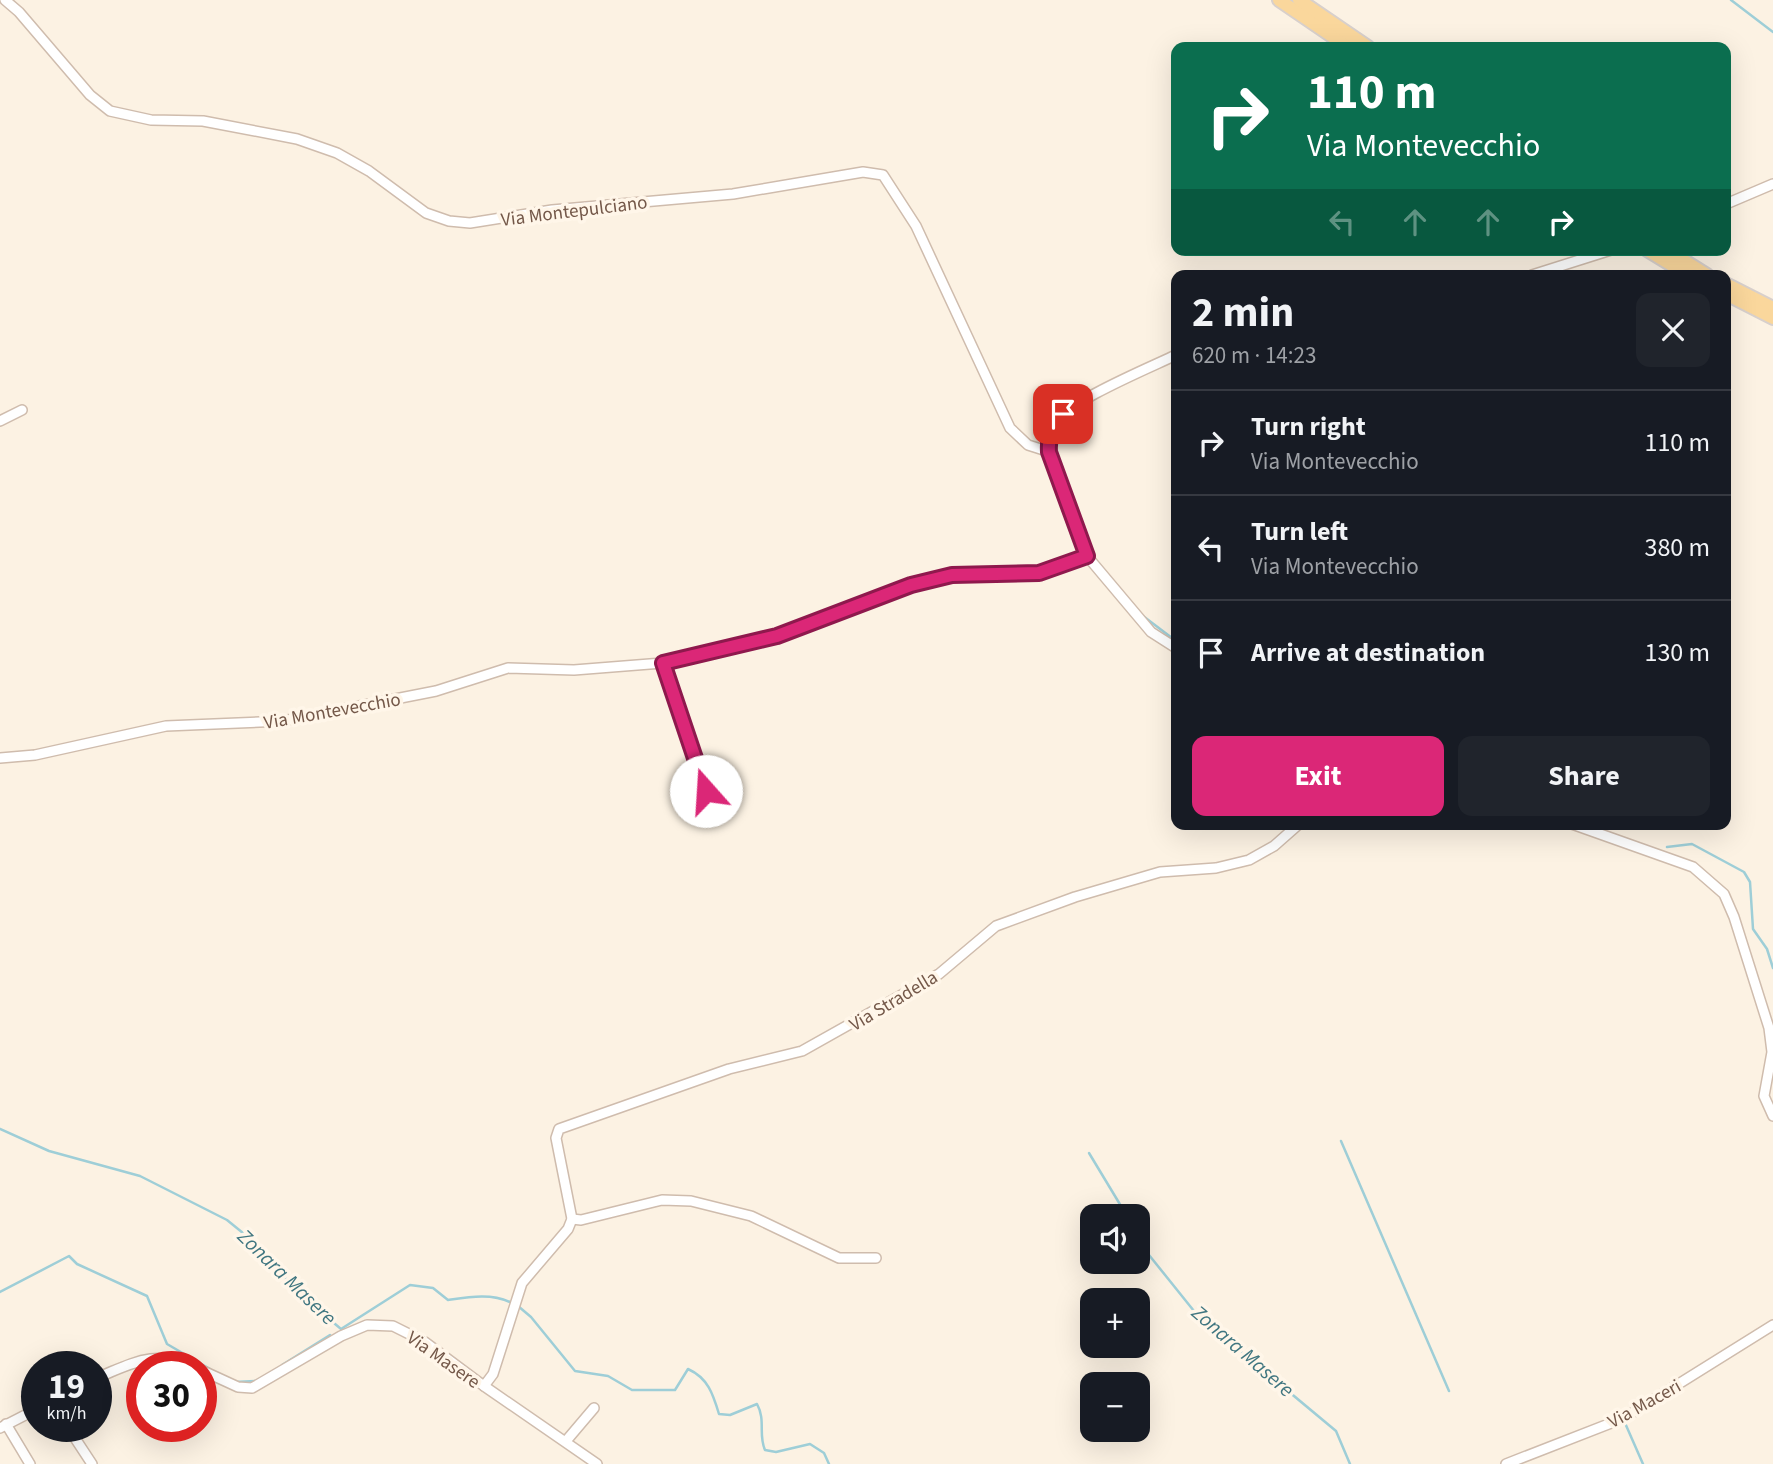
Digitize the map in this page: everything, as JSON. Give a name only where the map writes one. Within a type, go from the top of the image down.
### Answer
[{"type":"main road","points":[[1279,0],[1341,42]]},
{"type":"main road","points":[[1298,0],[1361,42]]},
{"type":"main road","points":[[1657,256],[1680,270]]},
{"type":"main road","points":[[1677,256],[1699,270]]},
{"type":"main road","points":[[1731,286],[1773,307]]},
{"type":"main road","points":[[1731,297],[1773,318]]},
{"type":"street","name":"Via Montepulciano","points":[[5,0],[19,12],[90,95],[110,111],[151,120],[203,121],[297,139],[337,153],[369,171],[426,213],[449,221],[470,223],[552,210],[733,194],[863,172],[883,175],[916,226],[1010,428],[1028,445],[1049,452]]},
{"type":"street","points":[[1731,202],[1773,184]]},
{"type":"street","points":[[1548,270],[1592,256]]},
{"type":"street","points":[[1171,358],[1063,414],[1053,425],[1048,439],[1049,452],[1087,556],[1134,615],[1151,632],[1171,645]]},
{"type":"street","points":[[0,421],[22,410]]},
{"type":"street","name":"Via Montevecchio","points":[[0,758],[35,755],[166,726],[283,721],[436,691],[508,668],[574,670],[663,663],[777,636],[921,582],[952,575],[1039,573],[1087,556]]},
{"type":"street","points":[[663,663],[706,791]]},
{"type":"street","name":"Via Stradella","points":[[572,1219],[556,1139],[559,1129],[729,1069],[802,1051],[939,974],[996,926],[1139,877],[1249,860],[1274,846],[1292,830]]},
{"type":"street","points":[[1589,830],[1693,867],[1724,894],[1734,917],[1769,1028],[1772,1052],[1764,1080],[1764,1096],[1773,1116]]},
{"type":"street","points":[[484,1387],[493,1374],[511,1315],[531,1269],[568,1230],[572,1219],[581,1220],[662,1200],[691,1201],[751,1216],[839,1258],[876,1258]]},
{"type":"street","name":"Via Masere","points":[[217,1377],[238,1387],[252,1388],[341,1336],[378,1324],[405,1331],[425,1342],[484,1387],[597,1464]]},
{"type":"street","name":"Via Maceri","points":[[1506,1464],[1624,1418],[1773,1325]]},
{"type":"street","points":[[566,1441],[594,1408]]},
{"type":"street","points":[[21,1417],[3,1426],[30,1464]]},
{"type":"street","points":[[78,1442],[92,1464]]},
{"type":"waterway","points":[[1731,0],[1773,32]]},
{"type":"waterway","points":[[1143,616],[1171,637]]},
{"type":"waterway","points":[[1667,847],[1692,844],[1744,872],[1750,882],[1753,929],[1767,949],[1773,968]]},
{"type":"waterway","name":"Zonara Masere","points":[[0,1129],[49,1151],[140,1176],[227,1220],[259,1246],[296,1291],[341,1329],[410,1285],[433,1288],[448,1300],[488,1297],[512,1303]]},
{"type":"waterway","name":"Zonara Masere","points":[[1341,1141],[1449,1391]]},
{"type":"waterway","name":"Zonara Masere","points":[[1089,1153],[1120,1204]]},
{"type":"waterway","points":[[0,1292],[69,1256],[77,1264],[147,1296],[167,1344],[179,1351]]},
{"type":"waterway","name":"Zonara Masere","points":[[1150,1256],[1198,1316],[1336,1431],[1350,1464]]},
{"type":"waterway","name":"Zonara Masere","points":[[518,1306],[531,1317],[575,1371],[608,1376],[632,1390],[675,1390],[688,1369],[705,1382],[719,1414],[730,1415],[757,1404],[765,1450],[776,1452],[810,1444],[824,1453],[829,1464]]},
{"type":"waterway","points":[[282,1365],[330,1335]]},
{"type":"waterway","points":[[235,1382],[255,1381]]},
{"type":"waterway","name":"Zonara Masere","points":[[1625,1423],[1643,1464]]},
{"type":"route","points":[[706,791],[663,663],[777,636],[911,585],[952,575],[1039,573],[1087,556],[1079,527],[1049,452],[1048,439],[1053,425],[1063,414]]}]
